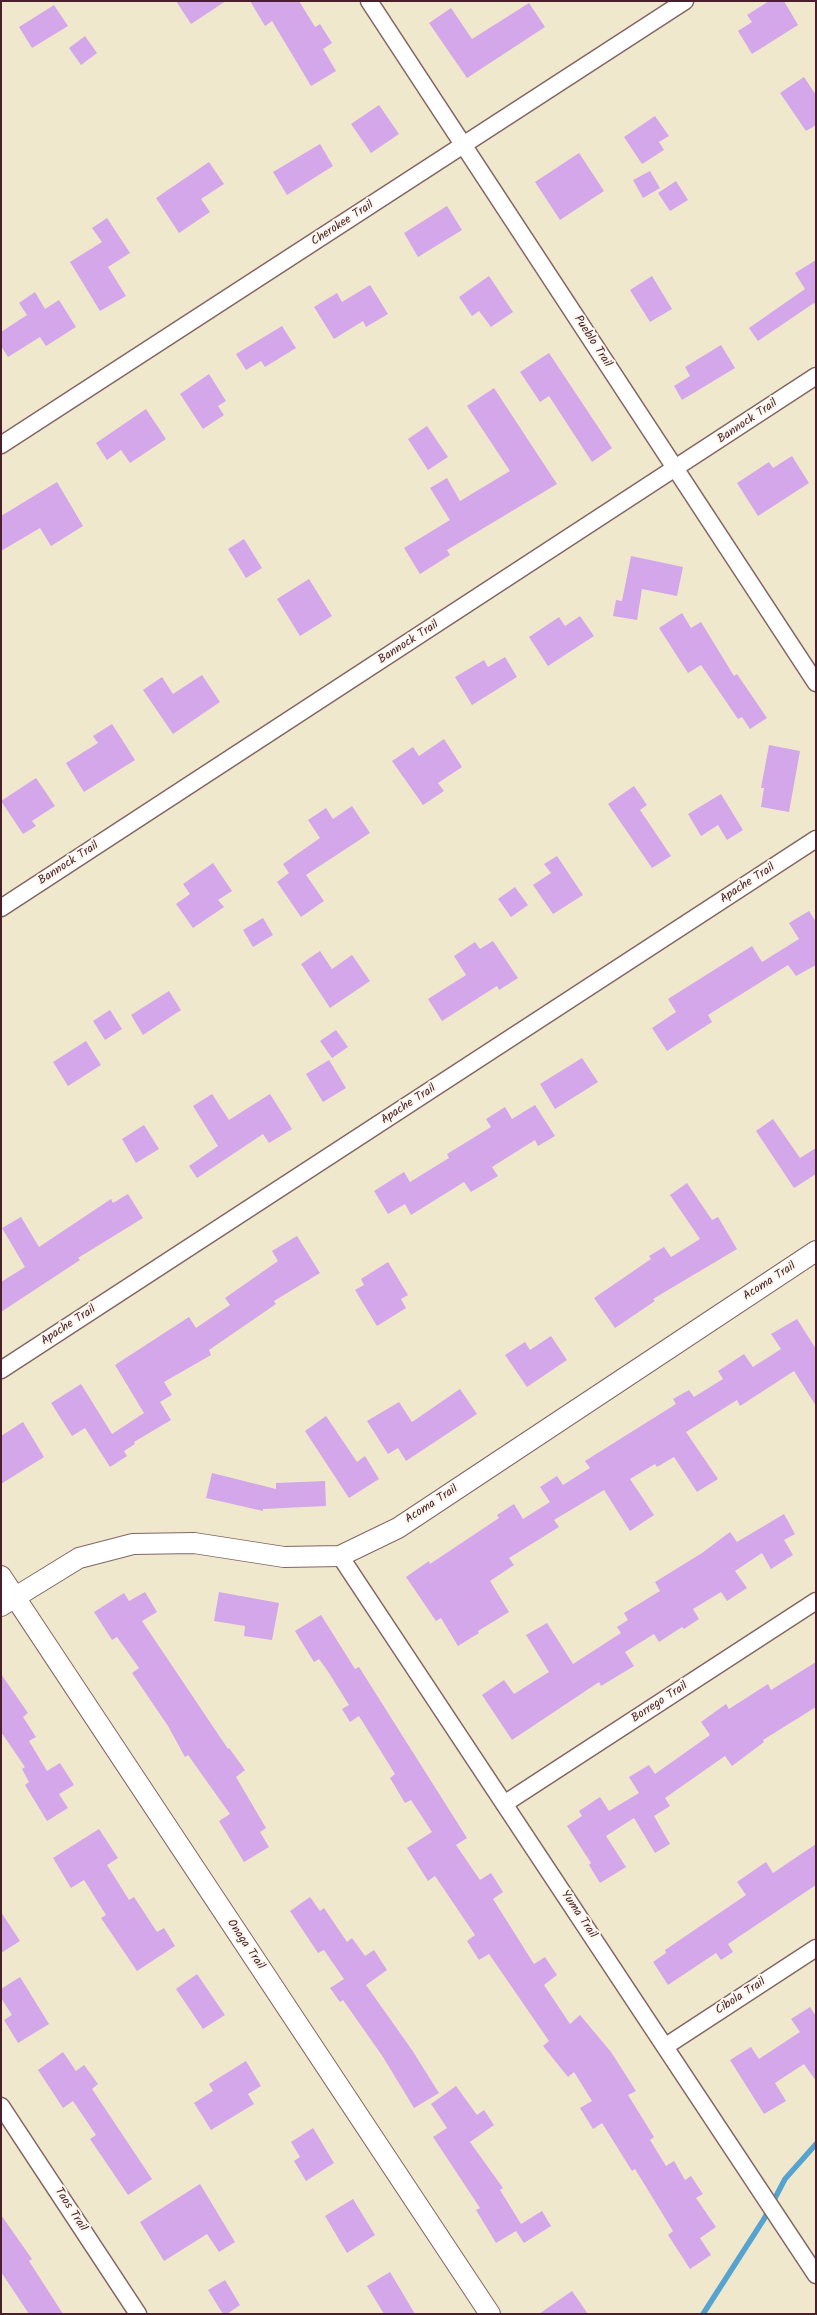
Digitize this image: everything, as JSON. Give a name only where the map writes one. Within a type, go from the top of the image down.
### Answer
[{"type":"street","name":"Pueblo Trail","points":[[369,1],[816,683]]},
{"type":"street","name":"Cherokee Trail","points":[[1,445],[685,1]]},
{"type":"street","name":"Bannock Trail","points":[[1,908],[676,470],[816,376]]},
{"type":"street","name":"Apache Trail","points":[[1,1370],[816,839]]},
{"type":"street","name":"Acoma Trail","points":[[8,1601],[79,1558],[133,1544],[194,1543],[284,1557],[340,1556],[398,1528],[816,1251]]},
{"type":"street","name":"Yuma Trail","points":[[340,1556],[816,2275]]},
{"type":"street","name":"Onaga Trail","points":[[1,1576],[8,1601],[490,2314]]},
{"type":"street","name":"Borrego Trail","points":[[504,1804],[816,1602]]},
{"type":"street","name":"Cibola Trail","points":[[666,2046],[816,1948]]},
{"type":"street","name":"Taos Trail","points":[[1,2106],[138,2314]]},
{"type":"building","points":[[176,1],[226,1],[191,24]]},
{"type":"building","points":[[250,1],[299,1],[315,27],[320,24],[332,43],[323,49],[336,71],[311,86],[272,21],[265,26]]},
{"type":"building","points":[[769,1],[784,1],[798,25],[752,54],[738,31],[752,22],[747,15]]},
{"type":"building","points":[[529,3],[545,27],[467,78],[429,23],[451,8],[472,39]]},
{"type":"building","points":[[54,5],[68,26],[32,48],[19,27]]},
{"type":"building","points":[[85,36],[97,53],[81,65],[69,48]]},
{"type":"building","points":[[804,77],[816,95],[816,125],[806,131],[780,93]]},
{"type":"building","points":[[379,105],[399,134],[371,153],[351,124]]},
{"type":"building","points":[[655,116],[669,136],[659,142],[664,150],[642,164],[624,137]]},
{"type":"building","points":[[320,144],[333,166],[287,195],[273,172]]},
{"type":"building","points":[[579,153],[604,191],[560,220],[535,182]]},
{"type":"building","points":[[209,162],[224,184],[201,199],[210,212],[179,233],[156,198]]},
{"type":"building","points":[[650,171],[660,188],[643,198],[633,180]]},
{"type":"building","points":[[676,181],[688,200],[670,211],[658,193]]},
{"type":"building","points":[[447,206],[462,230],[418,257],[404,233]]},
{"type":"building","points":[[107,218],[130,253],[108,267],[126,296],[100,311],[70,262],[102,242],[92,228]]},
{"type":"building","points":[[816,260],[816,306],[814,303],[758,341],[749,328],[805,289],[795,273]]},
{"type":"building","points":[[489,276],[513,312],[491,327],[479,311],[472,316],[459,297]]},
{"type":"building","points":[[652,276],[672,309],[650,322],[630,290]]},
{"type":"building","points":[[370,285],[388,314],[366,327],[363,321],[334,339],[314,307],[337,293],[342,302]]},
{"type":"building","points":[[35,292],[45,309],[59,300],[76,327],[46,346],[40,337],[8,357],[1,346],[1,332],[27,315],[19,303]]},
{"type":"building","points":[[282,326],[296,348],[265,367],[261,361],[246,370],[236,354]]},
{"type":"building","points":[[721,345],[735,368],[682,400],[674,386],[690,376],[685,367]]},
{"type":"building","points":[[549,353],[612,448],[592,462],[549,396],[540,402],[520,372]]},
{"type":"building","points":[[209,374],[226,401],[218,406],[224,415],[203,429],[180,394]]},
{"type":"building","points":[[494,388],[557,484],[447,550],[450,555],[420,574],[404,548],[450,520],[430,488],[447,478],[460,501],[510,471],[467,406]]},
{"type":"building","points":[[146,409],[166,439],[130,463],[121,450],[107,460],[96,443]]},
{"type":"building","points":[[427,426],[448,457],[428,470],[408,439]]},
{"type":"building","points":[[792,456],[809,483],[758,516],[737,483],[769,462],[773,468]]},
{"type":"building","points":[[57,482],[83,526],[51,546],[40,528],[1,551],[1,516]]},
{"type":"building","points":[[244,539],[262,568],[246,578],[228,549]]},
{"type":"building","points":[[631,556],[683,567],[677,596],[642,589],[637,620],[613,616],[616,600],[622,601]]},
{"type":"building","points":[[309,579],[332,616],[300,636],[277,599]]},
{"type":"building","points":[[682,613],[691,628],[701,622],[734,676],[737,674],[767,718],[750,729],[742,717],[738,719],[701,665],[688,673],[659,628]]},
{"type":"building","points":[[580,616],[594,636],[548,666],[529,637],[559,617],[565,626]]},
{"type":"building","points":[[505,657],[517,677],[472,705],[455,677],[484,660],[488,667]]},
{"type":"building","points":[[202,675],[220,702],[173,734],[143,690],[162,677],[173,694]]},
{"type":"building","points":[[112,724],[135,760],[84,792],[66,763],[98,743],[93,736]]},
{"type":"building","points":[[444,739],[462,767],[438,783],[444,791],[423,805],[392,761],[413,747],[419,756]]},
{"type":"building","points":[[769,745],[800,751],[789,812],[761,807],[764,788],[761,788]]},
{"type":"building","points":[[36,778],[55,806],[32,821],[36,826],[23,834],[1,801]]},
{"type":"building","points":[[634,786],[647,805],[640,810],[671,856],[652,868],[608,804]]},
{"type":"building","points":[[721,794],[743,830],[727,840],[718,825],[701,836],[688,814]]},
{"type":"building","points":[[352,806],[370,833],[306,875],[324,901],[301,917],[277,882],[289,873],[283,864],[320,838],[308,820],[326,808],[333,819]]},
{"type":"building","points":[[557,856],[583,895],[553,914],[533,885],[551,873],[544,864]]},
{"type":"building","points":[[213,863],[232,891],[218,900],[224,907],[193,928],[176,904],[190,894],[183,884]]},
{"type":"building","points":[[515,887],[528,905],[511,917],[498,899]]},
{"type":"building","points":[[809,911],[816,922],[816,965],[796,976],[788,965],[708,1015],[712,1022],[667,1051],[652,1028],[676,1012],[668,999],[752,946],[762,962],[799,939],[789,923]]},
{"type":"building","points":[[263,918],[273,935],[253,947],[243,930]]},
{"type":"building","points":[[493,941],[518,978],[499,990],[497,986],[442,1021],[428,999],[466,975],[454,956],[475,942],[480,949]]},
{"type":"building","points":[[320,951],[332,969],[352,955],[370,981],[330,1008],[301,964]]},
{"type":"building","points":[[169,991],[181,1010],[143,1035],[131,1015]]},
{"type":"building","points":[[110,1010],[122,1029],[105,1040],[93,1021]]},
{"type":"building","points":[[336,1030],[348,1047],[332,1058],[320,1041]]},
{"type":"building","points":[[86,1041],[101,1065],[68,1086],[53,1062]]},
{"type":"building","points":[[582,1058],[598,1082],[555,1109],[540,1084]]},
{"type":"building","points":[[329,1060],[346,1088],[323,1102],[306,1074]]},
{"type":"building","points":[[212,1094],[229,1120],[270,1094],[292,1129],[269,1143],[263,1134],[197,1178],[189,1166],[218,1146],[193,1106]]},
{"type":"building","points":[[535,1105],[555,1136],[538,1146],[535,1140],[492,1167],[498,1176],[471,1192],[464,1182],[411,1215],[405,1204],[388,1214],[374,1191],[404,1172],[410,1182],[449,1158],[447,1154],[491,1127],[486,1119],[505,1107],[512,1119]]},
{"type":"building","points":[[773,1119],[800,1158],[816,1148],[816,1174],[794,1188],[756,1131]]},
{"type":"building","points":[[144,1125],[159,1149],[136,1163],[122,1139]]},
{"type":"building","points":[[687,1183],[712,1220],[718,1217],[737,1249],[653,1299],[655,1301],[615,1328],[594,1298],[651,1259],[649,1256],[664,1247],[671,1257],[700,1239],[670,1195]]},
{"type":"building","points":[[128,1194],[143,1218],[78,1258],[80,1260],[1,1312],[1,1282],[25,1267],[2,1228],[21,1217],[39,1247],[111,1199],[113,1203]]},
{"type":"building","points":[[297,1236],[320,1273],[274,1301],[276,1304],[209,1350],[211,1355],[164,1382],[172,1395],[160,1402],[171,1420],[134,1442],[135,1444],[124,1451],[127,1456],[110,1467],[85,1428],[72,1436],[51,1403],[81,1384],[112,1434],[144,1413],[115,1365],[189,1317],[196,1328],[230,1305],[225,1298],[278,1261],[272,1251]]},
{"type":"building","points":[[388,1262],[408,1295],[401,1299],[406,1308],[377,1326],[355,1290],[364,1285],[361,1279]]},
{"type":"building","points":[[797,1319],[816,1349],[816,1406],[794,1371],[740,1406],[737,1400],[686,1432],[718,1479],[697,1492],[674,1457],[657,1467],[655,1464],[630,1479],[654,1515],[630,1531],[604,1490],[554,1520],[559,1527],[509,1558],[514,1565],[490,1581],[509,1612],[458,1646],[441,1618],[436,1621],[406,1577],[429,1561],[430,1564],[499,1518],[497,1515],[514,1504],[523,1519],[550,1502],[540,1487],[557,1476],[563,1485],[590,1468],[585,1461],[676,1404],[673,1399],[689,1390],[694,1397],[723,1379],[718,1371],[744,1354],[753,1367],[781,1349],[771,1334]]},
{"type":"building","points":[[551,1336],[567,1360],[527,1387],[505,1355],[525,1342],[530,1350]]},
{"type":"building","points":[[460,1389],[477,1414],[406,1461],[398,1448],[388,1454],[367,1421],[399,1402],[412,1422]]},
{"type":"building","points":[[326,1416],[357,1462],[365,1456],[379,1479],[349,1498],[305,1431]]},
{"type":"building","points":[[23,1422],[44,1457],[1,1484],[1,1436]]},
{"type":"building","points":[[212,1473],[276,1489],[276,1483],[325,1481],[326,1506],[263,1509],[263,1511],[206,1498]]},
{"type":"building","points":[[784,1514],[795,1534],[784,1540],[793,1555],[771,1569],[762,1553],[735,1571],[747,1588],[727,1601],[721,1592],[693,1609],[699,1619],[684,1629],[682,1627],[659,1642],[654,1634],[625,1652],[634,1666],[601,1686],[599,1682],[512,1740],[482,1695],[504,1680],[514,1694],[549,1672],[526,1635],[547,1623],[573,1664],[621,1633],[617,1627],[628,1620],[624,1613],[660,1591],[655,1582],[702,1553],[730,1532],[737,1542]]},
{"type":"building","points":[[145,1592],[157,1612],[142,1621],[228,1749],[245,1770],[236,1777],[266,1828],[260,1832],[269,1847],[244,1862],[219,1821],[230,1814],[188,1755],[185,1757],[168,1726],[132,1673],[139,1668],[117,1637],[112,1640],[94,1612],[124,1593],[129,1601]]},
{"type":"building","points":[[219,1592],[279,1603],[272,1640],[244,1636],[245,1626],[214,1621]]},
{"type":"building","points":[[321,1615],[355,1669],[359,1667],[467,1838],[456,1845],[480,1880],[491,1873],[503,1892],[493,1899],[534,1964],[545,1957],[557,1975],[544,1985],[570,2024],[580,2015],[611,2052],[636,2091],[628,2095],[654,2137],[650,2140],[666,2166],[674,2161],[685,2180],[691,2176],[703,2194],[696,2198],[716,2227],[700,2238],[711,2255],[690,2269],[668,2235],[673,2231],[635,2169],[632,2171],[602,2123],[593,2129],[580,2108],[592,2101],[574,2072],[568,2077],[543,2046],[549,2041],[489,1954],[479,1960],[467,1941],[475,1935],[435,1876],[428,1881],[407,1848],[432,1832],[411,1800],[405,1803],[390,1778],[395,1774],[359,1716],[350,1722],[342,1709],[349,1705],[319,1659],[314,1662],[295,1631]]},
{"type":"building","points":[[816,1662],[816,1707],[763,1740],[764,1742],[732,1766],[725,1756],[665,1798],[670,1806],[654,1816],[670,1844],[655,1853],[634,1818],[606,1836],[626,1867],[600,1883],[589,1865],[591,1863],[567,1826],[582,1816],[579,1811],[600,1797],[609,1811],[639,1793],[629,1777],[649,1765],[655,1774],[710,1735],[701,1722],[726,1704],[729,1709],[768,1684],[771,1690]]},
{"type":"building","points":[[1,1674],[28,1713],[23,1717],[36,1737],[29,1741],[47,1771],[60,1763],[74,1785],[59,1794],[68,1808],[47,1821],[25,1785],[29,1782],[22,1769],[25,1767],[1,1732]]},
{"type":"building","points":[[99,1829],[118,1858],[107,1865],[129,1900],[134,1897],[157,1932],[164,1928],[175,1946],[137,1971],[101,1918],[106,1915],[84,1880],[71,1888],[53,1858]]},
{"type":"building","points":[[816,1844],[816,1885],[728,1944],[733,1952],[721,1960],[716,1953],[668,1985],[653,1962],[666,1953],[665,1950],[746,1895],[737,1882],[766,1862],[773,1873]]},
{"type":"building","points":[[310,1897],[320,1911],[324,1908],[347,1942],[352,1938],[365,1956],[374,1950],[387,1970],[366,1985],[412,2050],[439,2093],[414,2108],[383,2057],[343,2000],[340,2002],[330,1988],[344,1979],[324,1950],[318,1953],[290,1911]]},
{"type":"building","points":[[1,1912],[20,1941],[1,1953]]},
{"type":"building","points":[[197,1974],[225,2015],[203,2029],[176,1989]]},
{"type":"building","points":[[20,1977],[49,2024],[18,2043],[4,2020],[12,2015],[1,1998],[1,1989]]},
{"type":"building","points":[[810,2007],[816,2016],[816,2081],[804,2064],[775,2083],[786,2101],[764,2114],[730,2060],[751,2047],[759,2059],[800,2032],[791,2019]]},
{"type":"building","points":[[63,2052],[76,2071],[84,2065],[98,2084],[92,2089],[152,2179],[128,2195],[90,2139],[96,2135],[73,2101],[63,2108],[38,2070]]},
{"type":"building","points":[[246,2061],[261,2086],[248,2094],[254,2104],[211,2130],[194,2103],[213,2091],[209,2084]]},
{"type":"building","points":[[456,2086],[477,2115],[484,2110],[494,2125],[470,2142],[503,2188],[500,2190],[521,2224],[542,2211],[551,2226],[524,2243],[516,2231],[496,2243],[476,2210],[480,2208],[433,2137],[447,2128],[431,2104]]},
{"type":"building","points":[[313,2128],[334,2163],[306,2181],[294,2161],[300,2157],[291,2142]]},
{"type":"building","points":[[200,2184],[235,2242],[219,2252],[207,2234],[164,2261],[140,2222]]},
{"type":"building","points":[[353,2199],[375,2235],[347,2253],[325,2216]]},
{"type":"building","points":[[1,2215],[32,2259],[29,2261],[63,2314],[29,2314],[1,2272]]},
{"type":"building","points":[[390,2272],[415,2314],[384,2314],[367,2286]]},
{"type":"building","points":[[225,2280],[240,2305],[227,2314],[223,2314],[208,2290]]},
{"type":"building","points":[[572,2291],[588,2314],[539,2314]]},
{"type":"waterway","points":[[703,2314],[764,2219],[785,2179],[816,2144]]}]
